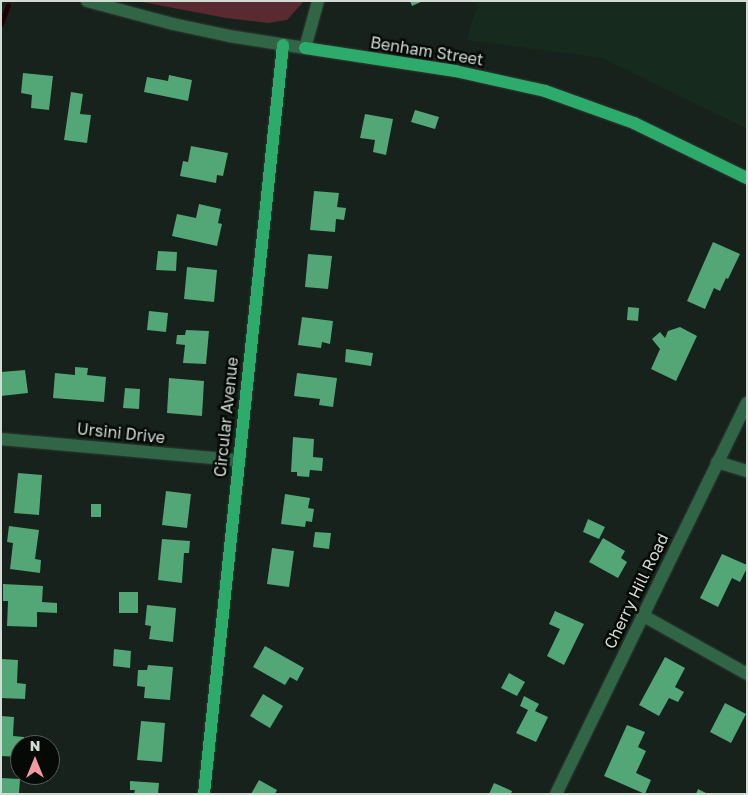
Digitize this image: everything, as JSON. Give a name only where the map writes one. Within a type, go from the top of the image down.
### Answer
[{"type":"main road","name":"Circular Avenue","points":[[204,794],[283,45]]},
{"type":"main road","name":"Benham Street","points":[[305,48],[454,71],[545,91],[634,123],[747,178]]},
{"type":"street","name":"Benham Street","points":[[87,1],[173,24],[305,48]]},
{"type":"street","points":[[305,48],[318,1]]},
{"type":"street","name":"Cherry Hill Road","points":[[560,792],[642,615],[747,403]]},
{"type":"street","name":"Ursini Drive","points":[[1,439],[238,460]]},
{"type":"street","points":[[717,462],[747,472]]},
{"type":"street","points":[[642,615],[747,674]]},
{"type":"shaded area","points":[[137,1],[304,1],[287,20],[268,23],[226,18]]},
{"type":"shaded area","points":[[478,1],[747,1],[747,129],[602,58],[467,40]]},
{"type":"building","points":[[410,1],[423,1],[412,6]]},
{"type":"building","points":[[23,73],[53,76],[49,110],[31,108],[32,95],[21,93]]},
{"type":"building","points":[[169,75],[192,80],[188,101],[144,92],[147,77],[168,81]]},
{"type":"building","points":[[71,92],[83,94],[80,114],[91,115],[87,143],[64,140]]},
{"type":"building","points":[[415,110],[439,117],[435,129],[411,122]]},
{"type":"building","points":[[365,114],[393,119],[386,155],[373,152],[375,140],[360,138]]},
{"type":"building","points":[[191,146],[228,153],[223,176],[217,175],[216,183],[180,176],[183,161],[188,162]]},
{"type":"building","points":[[314,191],[339,193],[337,207],[346,208],[344,220],[336,219],[335,232],[310,230]]},
{"type":"building","points":[[199,204],[221,209],[218,223],[222,224],[217,246],[172,236],[177,214],[196,218]]},
{"type":"building","points":[[713,242],[740,254],[720,291],[714,288],[705,309],[687,301]]},
{"type":"building","points":[[158,251],[177,252],[176,271],[156,270]]},
{"type":"building","points":[[308,254],[332,256],[328,289],[305,287]]},
{"type":"building","points":[[187,267],[217,270],[214,302],[184,299]]},
{"type":"building","points":[[628,307],[639,308],[638,321],[627,320]]},
{"type":"building","points":[[149,311],[168,313],[166,332],[147,330]]},
{"type":"building","points":[[302,317],[333,321],[330,344],[322,342],[321,348],[298,345]]},
{"type":"building","points":[[680,327],[697,336],[676,381],[651,369],[660,349],[652,339],[660,332],[665,338],[668,331]]},
{"type":"building","points":[[186,330],[209,331],[206,364],[183,363],[185,345],[176,344],[177,335],[185,335]]},
{"type":"building","points":[[346,349],[373,353],[371,366],[345,362]]},
{"type":"building","points":[[75,367],[88,368],[87,375],[106,377],[104,402],[53,398],[55,373],[75,375]]},
{"type":"building","points":[[25,370],[28,393],[1,396],[1,372]]},
{"type":"building","points":[[297,373],[337,378],[333,407],[319,405],[320,399],[294,396]]},
{"type":"building","points":[[169,378],[204,381],[202,416],[167,413]]},
{"type":"building","points":[[125,388],[140,389],[139,409],[123,408]]},
{"type":"building","points":[[293,437],[314,439],[313,457],[323,458],[322,471],[310,470],[309,477],[297,476],[297,472],[291,472]]},
{"type":"building","points":[[18,473],[42,475],[39,515],[14,513]]},
{"type":"building","points":[[166,491],[191,494],[187,528],[162,525]]},
{"type":"building","points":[[285,494],[310,498],[308,508],[314,509],[312,522],[306,521],[305,527],[281,524]]},
{"type":"building","points":[[91,504],[101,504],[101,517],[91,517]]},
{"type":"building","points":[[588,519],[605,527],[599,539],[583,532]]},
{"type":"building","points":[[9,526],[39,530],[35,559],[41,560],[40,573],[10,569],[13,543],[7,542]]},
{"type":"building","points":[[315,532],[331,533],[329,549],[313,547]]},
{"type":"building","points":[[603,538],[625,551],[621,558],[627,562],[618,578],[589,562]]},
{"type":"building","points":[[162,539],[190,541],[189,553],[184,553],[182,583],[158,580]]},
{"type":"building","points":[[272,548],[294,551],[289,587],[267,584]]},
{"type":"building","points":[[722,554],[747,565],[747,568],[740,582],[732,578],[718,607],[700,598]]},
{"type":"building","points":[[3,584],[43,586],[42,602],[57,603],[57,613],[37,612],[37,627],[7,626],[8,601],[3,601]]},
{"type":"building","points":[[119,592],[138,592],[138,613],[119,613]]},
{"type":"building","points":[[147,605],[176,608],[173,642],[149,639],[151,626],[145,625]]},
{"type":"building","points":[[555,611],[584,624],[564,665],[547,656],[560,629],[549,624]]},
{"type":"building","points":[[265,646],[304,668],[297,681],[290,677],[285,685],[253,667]]},
{"type":"building","points":[[114,649],[131,651],[130,668],[113,666]]},
{"type":"building","points":[[665,657],[685,668],[675,687],[684,692],[678,702],[669,698],[659,716],[639,705]]},
{"type":"building","points":[[1,659],[18,660],[17,683],[26,684],[25,699],[1,698]]},
{"type":"building","points":[[148,665],[173,667],[170,700],[144,698],[145,687],[137,686],[138,670],[147,670]]},
{"type":"building","points":[[509,673],[525,682],[517,696],[501,688]]},
{"type":"building","points":[[263,694],[283,706],[270,728],[250,716]]},
{"type":"building","points":[[524,696],[539,704],[535,711],[548,717],[536,742],[516,733],[528,710],[520,706]]},
{"type":"building","points":[[725,703],[746,714],[731,743],[710,732]]},
{"type":"building","points":[[1,716],[14,717],[13,735],[10,735],[10,756],[1,756]]},
{"type":"building","points":[[141,721],[165,723],[162,762],[137,760]]},
{"type":"building","points":[[627,725],[645,732],[638,747],[646,751],[636,773],[651,780],[645,794],[604,776]]},
{"type":"building","points":[[1,778],[10,778],[10,785],[20,785],[19,794],[1,794]]},
{"type":"building","points":[[259,780],[277,790],[275,794],[251,794]]},
{"type":"building","points":[[130,781],[159,783],[158,794],[134,794],[135,790],[130,790]]},
{"type":"building","points":[[494,783],[512,791],[511,794],[489,794]]},
{"type":"building","points":[[698,789],[708,794],[696,794]]},
{"type":"waterway","points":[[1,24],[8,5]]}]
